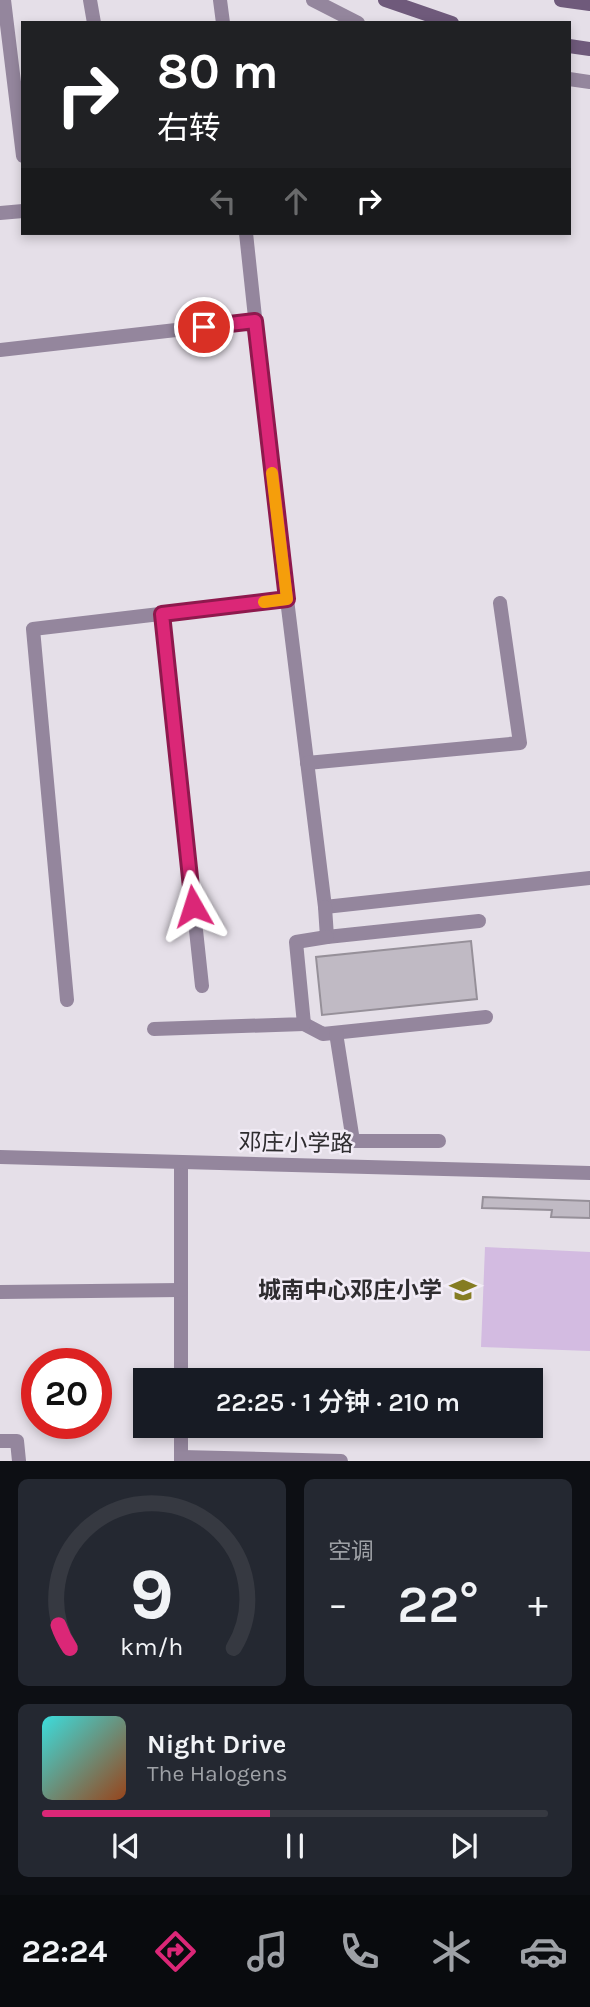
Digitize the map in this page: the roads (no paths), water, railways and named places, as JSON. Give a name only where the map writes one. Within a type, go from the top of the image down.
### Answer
[{"type":"main road","points":[[386,0],[446,21]]},
{"type":"main road","points":[[561,0],[590,4]]},
{"type":"main road","points":[[571,46],[590,49]]},
{"type":"street","points":[[4,0],[21,140]]},
{"type":"street","points":[[90,0],[94,21]]},
{"type":"street","points":[[220,0],[223,21]]},
{"type":"street","points":[[313,0],[354,21]]},
{"type":"street","points":[[571,79],[590,82]]},
{"type":"street","points":[[0,213],[21,211]]},
{"type":"street","points":[[246,235],[327,937]]},
{"type":"street","points":[[0,350],[255,321]]},
{"type":"street","points":[[67,1000],[33,629],[287,599]]},
{"type":"street","points":[[307,763],[520,743],[500,603]]},
{"type":"street","points":[[162,614],[202,986]]},
{"type":"street","points":[[325,907],[590,878]]},
{"type":"street","points":[[304,1024],[296,942],[479,921]]},
{"type":"street","points":[[154,1029],[304,1024],[323,1034],[486,1017]]},
{"type":"street","points":[[336,1033],[353,1141],[439,1141]]},
{"type":"street","name":"邓庄小学路","points":[[0,1157],[590,1173]]},
{"type":"street","points":[[181,1163],[181,1368]]},
{"type":"street","points":[[0,1292],[181,1290]]},
{"type":"street","points":[[181,1438],[181,1459],[341,1461]]},
{"type":"street","points":[[0,1441],[17,1441],[19,1461]]},
{"type":"place","name":"城南中心邓庄小学","points":[[463,1290]]}]
